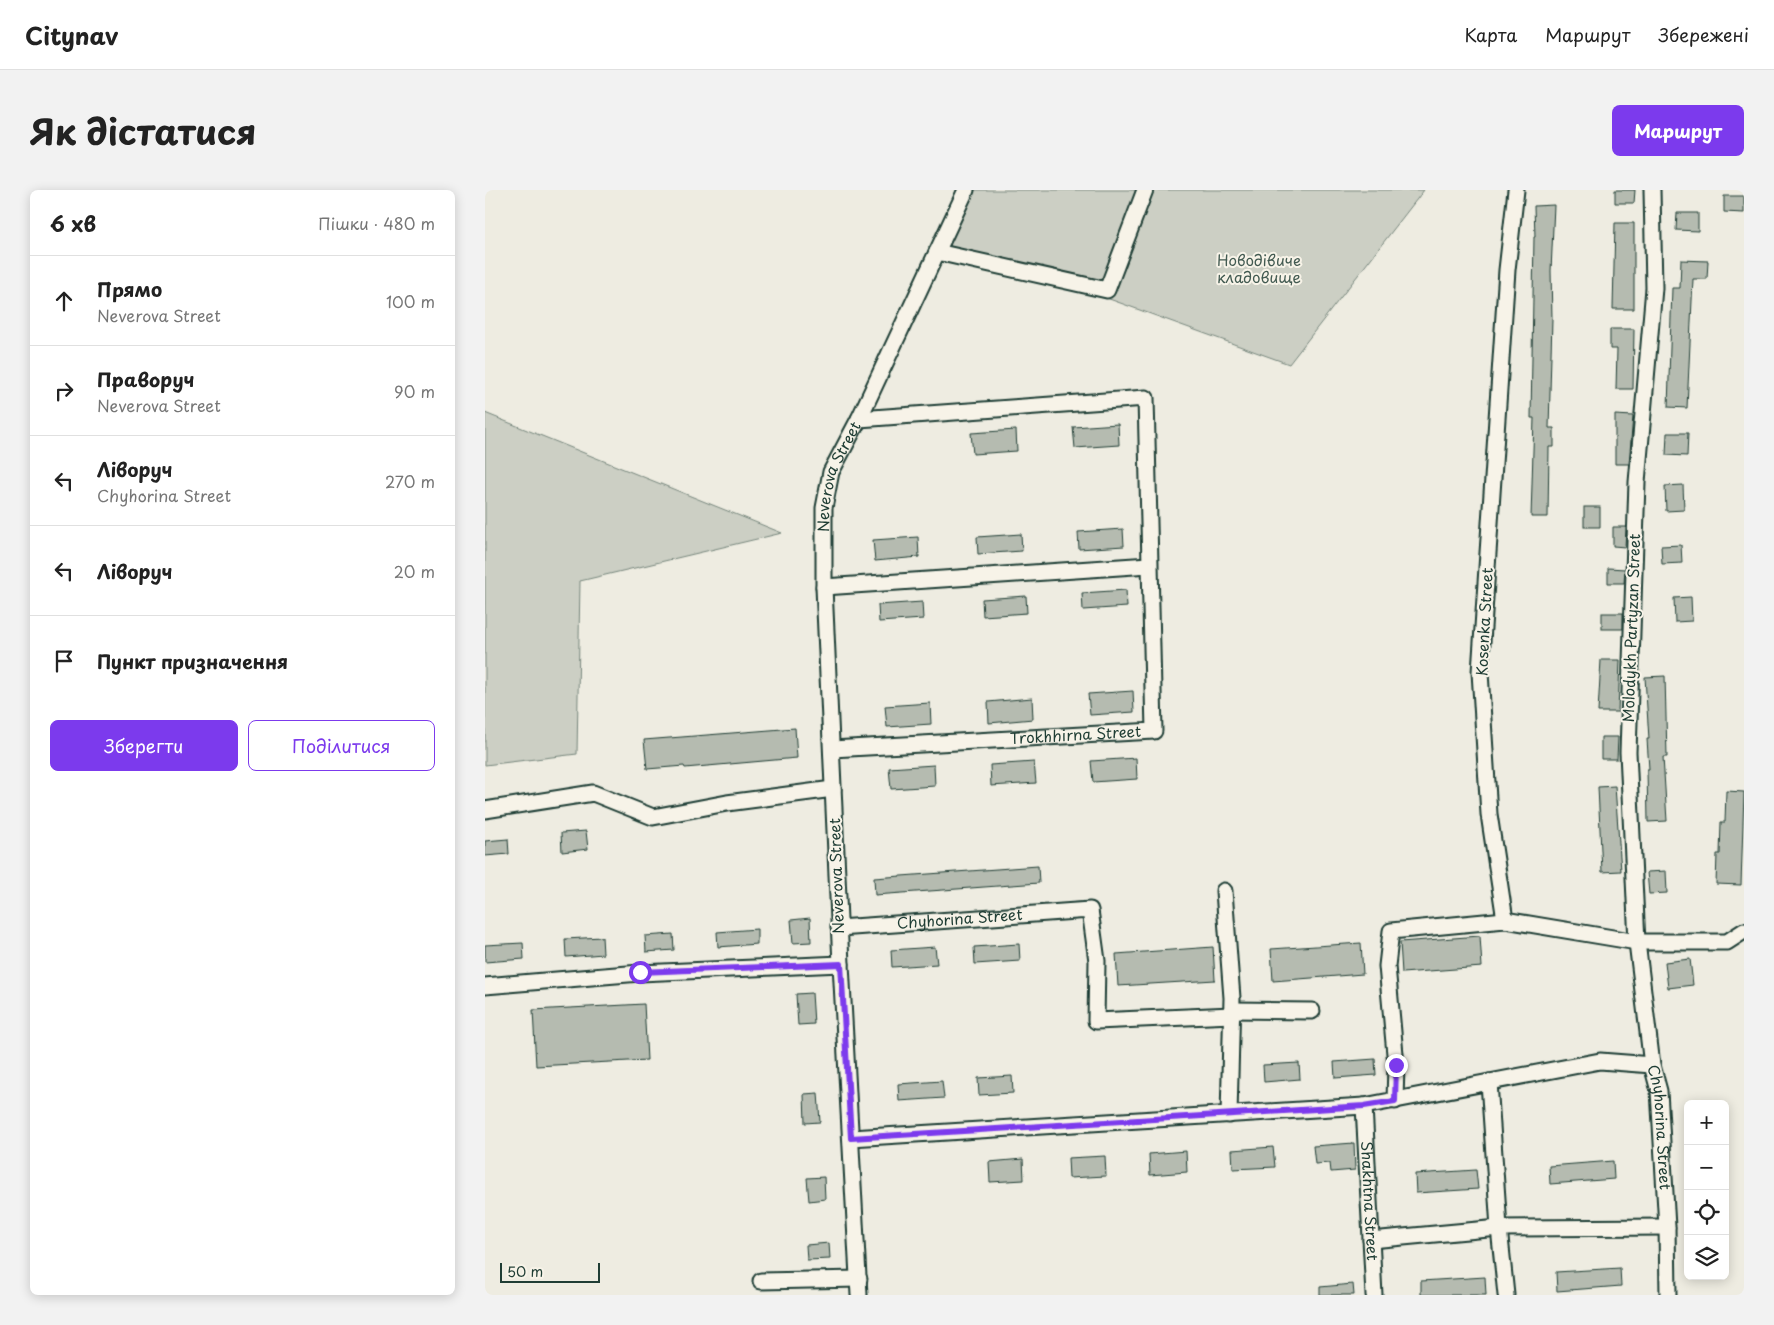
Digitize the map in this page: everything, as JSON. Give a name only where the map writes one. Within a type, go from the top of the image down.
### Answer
[{"type":"street","name":"Neverova Street","points":[[859,1295],[839,928],[824,587],[824,508],[831,472],[859,419],[966,190]]},
{"type":"street","points":[[937,252],[1107,290],[1145,190]]},
{"type":"street","name":"Kosenka Street","points":[[1505,920],[1489,814],[1481,672],[1507,270],[1516,190]]},
{"type":"street","name":"Molodykh Partyzan Street","points":[[1652,190],[1654,288],[1637,482],[1627,752],[1637,942],[1652,1065]]},
{"type":"street","name":"Trokhhirna Street","points":[[832,749],[1154,732],[1146,398],[859,419]]},
{"type":"street","points":[[824,587],[1149,565]]},
{"type":"street","points":[[485,810],[593,793],[653,817],[727,803],[833,789]]},
{"type":"street","points":[[1224,891],[1233,998],[1229,1115]]},
{"type":"street","name":"Chyhorina Street","points":[[839,928],[1090,910],[1097,961],[1096,1021],[1232,1013]]},
{"type":"street","points":[[1395,1101],[1396,1065],[1387,966],[1391,931],[1505,920],[1637,942],[1727,942],[1744,931]]},
{"type":"street","points":[[485,986],[640,972],[841,964]]},
{"type":"street","points":[[1232,1013],[1312,1011]]},
{"type":"street","name":"Chyhorina Street","points":[[851,1138],[1364,1106],[1601,1061],[1652,1065],[1659,1091],[1667,1227],[1668,1295]]},
{"type":"street","points":[[1489,1082],[1499,1228],[1506,1295]]},
{"type":"street","name":"Shakhtna Street","points":[[1364,1106],[1374,1295]]},
{"type":"street","points":[[1371,1240],[1499,1228],[1667,1227]]},
{"type":"street","points":[[761,1281],[859,1279]]},
{"type":"green space","name":"Новодівиче кладовище","points":[[973,190],[1424,190],[1289,364],[1112,300],[946,247]]},
{"type":"green space","points":[[485,413],[782,533],[580,581],[577,754],[485,765]]},
{"type":"building","points":[[1615,190],[1635,190],[1634,203],[1615,203]]},
{"type":"building","points":[[1724,196],[1744,196],[1744,213],[1724,212]]},
{"type":"building","points":[[1554,205],[1551,271],[1552,319],[1549,428],[1554,428],[1554,447],[1549,447],[1548,517],[1531,517],[1534,418],[1531,418],[1534,206]]},
{"type":"building","points":[[1677,213],[1698,213],[1698,231],[1676,230]]},
{"type":"building","points":[[1615,223],[1634,223],[1634,309],[1613,309]]},
{"type":"building","points":[[1681,260],[1708,261],[1707,279],[1693,279],[1687,408],[1668,407],[1672,288],[1680,288]]},
{"type":"building","points":[[1610,329],[1634,329],[1633,389],[1616,389],[1617,349],[1610,349]]},
{"type":"building","points":[[1615,415],[1633,416],[1629,464],[1615,464]]},
{"type":"building","points":[[1118,424],[1119,445],[1075,448],[1073,427]]},
{"type":"building","points":[[1016,430],[1017,451],[973,454],[971,433]]},
{"type":"building","points":[[1667,433],[1688,433],[1687,456],[1666,455]]},
{"type":"building","points":[[1683,485],[1684,510],[1666,511],[1665,486]]},
{"type":"building","points":[[1584,507],[1600,507],[1600,527],[1584,527]]},
{"type":"building","points":[[1613,527],[1626,527],[1625,547],[1613,546]]},
{"type":"building","points":[[1123,529],[1124,546],[1079,549],[1078,532]]},
{"type":"building","points":[[1021,534],[1022,551],[978,554],[977,537]]},
{"type":"building","points":[[918,537],[919,557],[875,561],[873,540]]},
{"type":"building","points":[[1681,545],[1682,563],[1662,564],[1661,546]]},
{"type":"building","points":[[1608,568],[1625,569],[1624,583],[1608,583]]},
{"type":"building","points":[[1126,590],[1127,607],[1083,610],[1082,593]]},
{"type":"building","points":[[1026,596],[1027,613],[983,616],[982,599]]},
{"type":"building","points":[[1691,597],[1692,621],[1675,622],[1674,598]]},
{"type":"building","points":[[922,602],[923,619],[879,622],[878,605]]},
{"type":"building","points":[[1602,613],[1623,613],[1623,629],[1602,629]]},
{"type":"building","points":[[1601,660],[1620,660],[1618,712],[1598,712]]},
{"type":"building","points":[[1665,676],[1667,757],[1663,757],[1667,821],[1648,822],[1647,769],[1649,769],[1647,739],[1649,739],[1645,677]]},
{"type":"building","points":[[1133,691],[1134,712],[1090,715],[1088,694]]},
{"type":"building","points":[[1032,698],[1033,719],[989,723],[988,702]]},
{"type":"building","points":[[930,703],[931,724],[887,727],[885,706]]},
{"type":"building","points":[[795,728],[797,758],[685,768],[684,766],[647,769],[644,740]]},
{"type":"building","points":[[1601,737],[1618,737],[1617,759],[1601,759]]},
{"type":"building","points":[[1136,758],[1137,779],[1093,782],[1091,761]]},
{"type":"building","points":[[1034,762],[1036,783],[991,786],[990,765]]},
{"type":"building","points":[[934,765],[935,786],[891,789],[889,768]]},
{"type":"building","points":[[1615,786],[1621,871],[1602,872],[1598,787]]},
{"type":"building","points":[[1726,791],[1744,792],[1741,885],[1716,884],[1717,854],[1720,854],[1721,822],[1725,822]]},
{"type":"building","points":[[586,831],[588,849],[562,852],[561,833]]},
{"type":"building","points":[[508,839],[509,854],[485,856],[485,841]]},
{"type":"building","points":[[1038,866],[1039,883],[875,895],[874,878]]},
{"type":"building","points":[[1666,871],[1667,893],[1649,894],[1647,872]]},
{"type":"building","points":[[810,918],[811,942],[793,943],[791,920]]},
{"type":"building","points":[[757,929],[757,944],[718,947],[717,932]]},
{"type":"building","points":[[673,934],[674,950],[646,952],[645,936]]},
{"type":"building","points":[[1480,936],[1482,967],[1402,973],[1400,942]]},
{"type":"building","points":[[602,937],[603,954],[566,957],[565,939]]},
{"type":"building","points":[[523,943],[524,959],[485,962],[485,945]]},
{"type":"building","points":[[1361,943],[1363,974],[1273,981],[1271,949]]},
{"type":"building","points":[[1019,944],[1020,961],[975,964],[974,947]]},
{"type":"building","points":[[935,947],[937,964],[892,967],[891,950]]},
{"type":"building","points":[[1213,947],[1215,980],[1118,986],[1116,954]]},
{"type":"building","points":[[1690,959],[1693,985],[1668,988],[1665,962]]},
{"type":"building","points":[[812,993],[814,1024],[798,1025],[796,994]]},
{"type":"building","points":[[644,1004],[647,1060],[536,1066],[533,1010]]},
{"type":"building","points":[[1375,1059],[1376,1075],[1335,1078],[1334,1062]]},
{"type":"building","points":[[1299,1063],[1300,1079],[1264,1082],[1263,1065]]},
{"type":"building","points":[[1012,1076],[1013,1093],[979,1095],[978,1078]]},
{"type":"building","points":[[942,1081],[944,1098],[899,1101],[898,1084]]},
{"type":"building","points":[[818,1093],[820,1122],[805,1123],[804,1094]]},
{"type":"building","points":[[1354,1143],[1355,1170],[1331,1172],[1330,1163],[1315,1164],[1313,1146]]},
{"type":"building","points":[[1273,1147],[1275,1167],[1233,1169],[1232,1150]]},
{"type":"building","points":[[1186,1151],[1187,1172],[1150,1175],[1149,1154]]},
{"type":"building","points":[[1105,1156],[1106,1176],[1069,1178],[1068,1158]]},
{"type":"building","points":[[1023,1159],[1024,1180],[990,1182],[989,1162]]},
{"type":"building","points":[[1613,1161],[1614,1179],[1550,1184],[1549,1166]]},
{"type":"building","points":[[1476,1170],[1478,1189],[1416,1193],[1415,1174]]},
{"type":"building","points":[[824,1177],[825,1199],[809,1201],[807,1178]]},
{"type":"building","points":[[829,1243],[830,1259],[807,1260],[806,1245]]},
{"type":"building","points":[[1620,1268],[1621,1286],[1557,1291],[1556,1272]]},
{"type":"building","points":[[1485,1277],[1486,1295],[1421,1295],[1421,1281]]},
{"type":"building","points":[[1353,1284],[1354,1295],[1320,1295],[1320,1287]]},
{"type":"route","points":[[640,972],[841,964],[851,1138],[1364,1106],[1395,1101],[1396,1065]]}]
